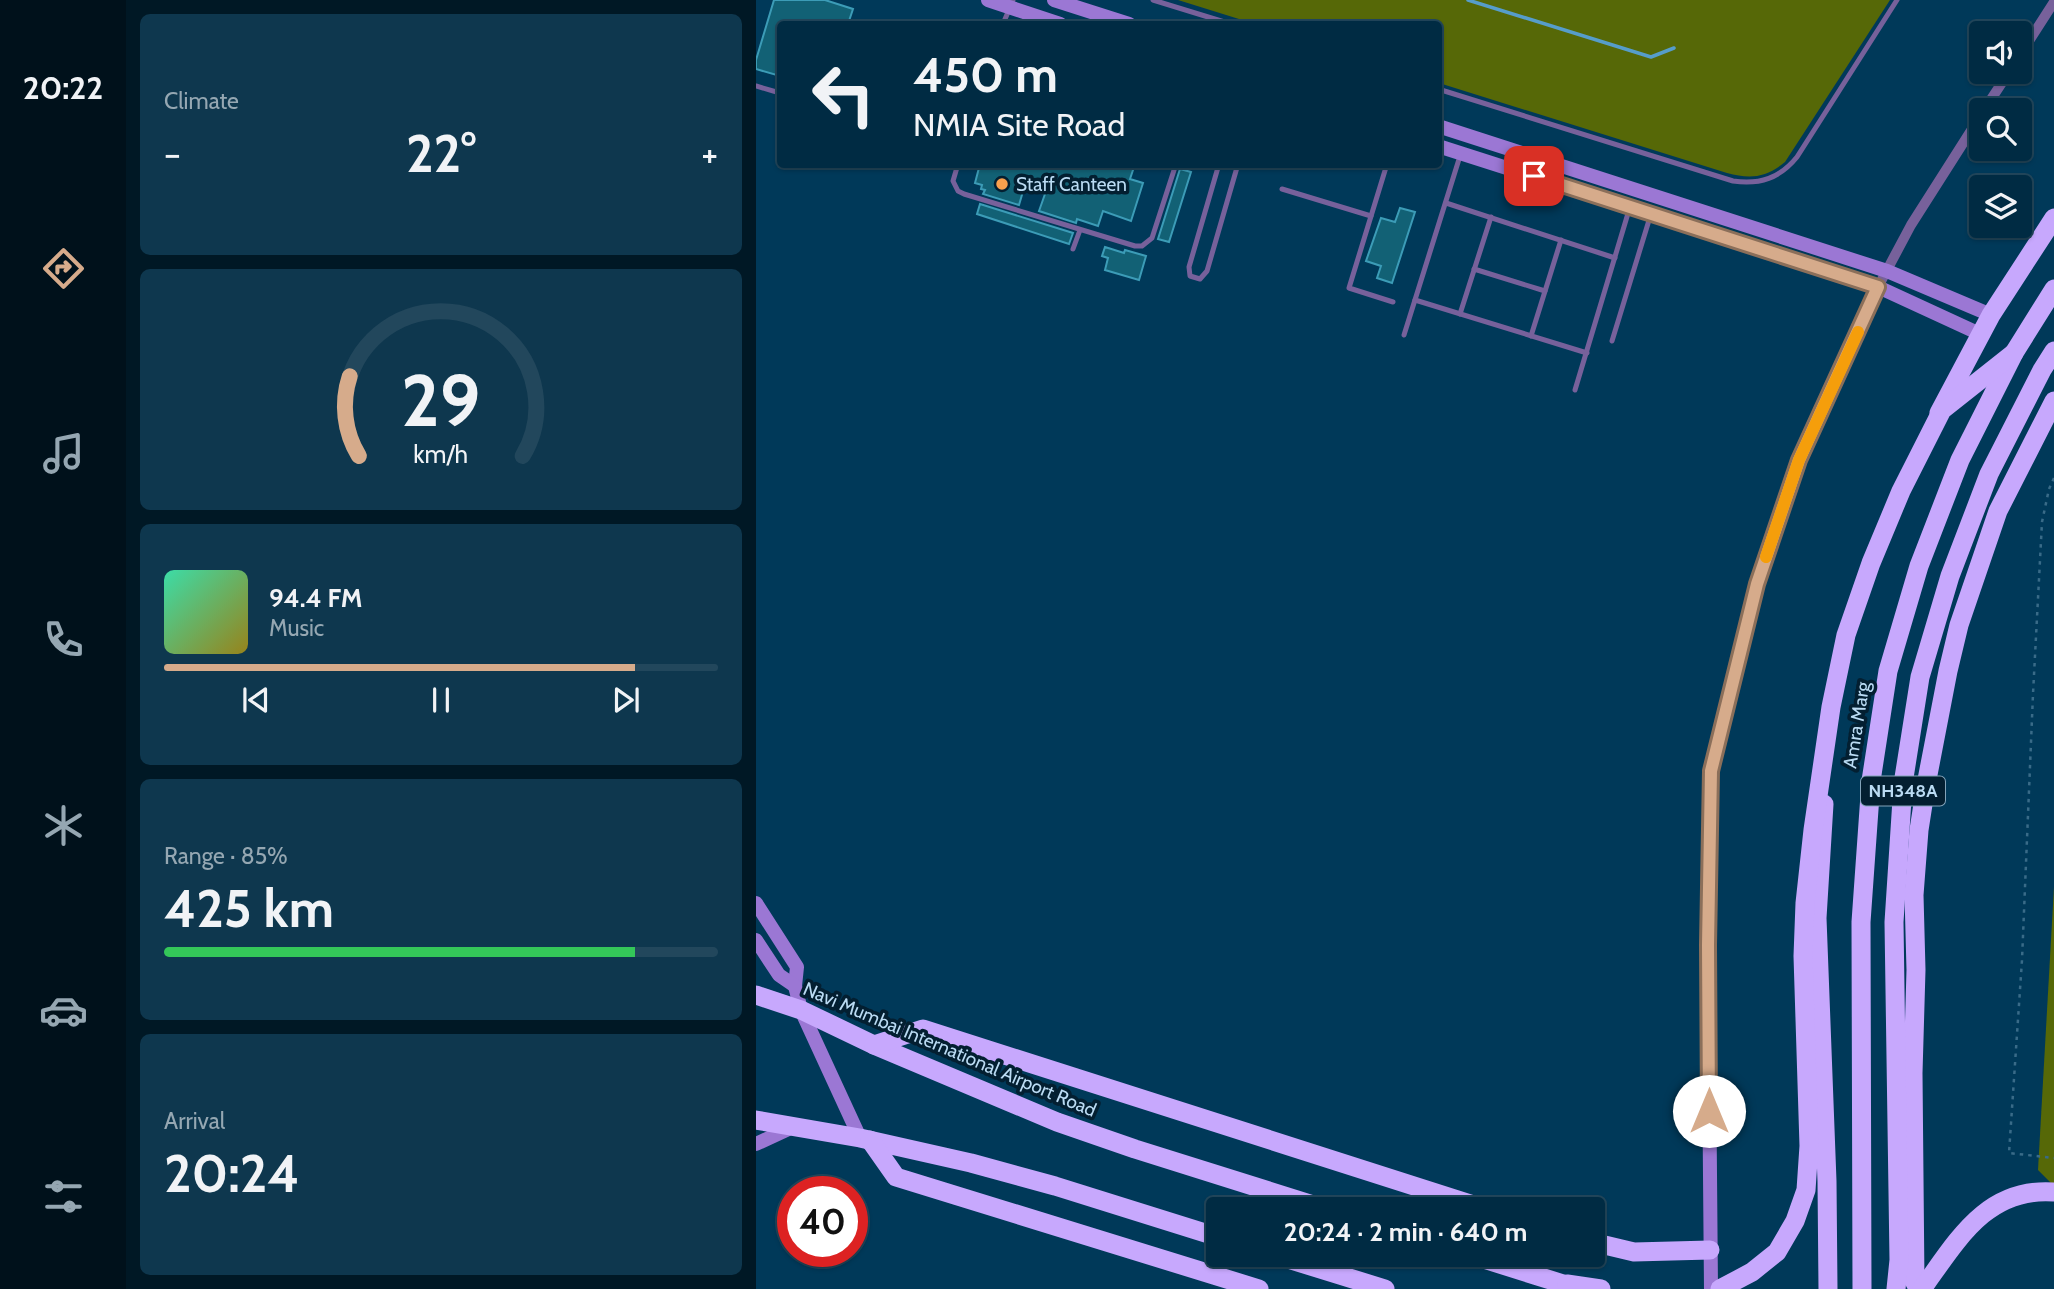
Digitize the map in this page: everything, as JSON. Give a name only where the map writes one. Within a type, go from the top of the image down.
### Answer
[{"type":"highway","points":[[1828,1289],[1827,1181],[1817,918],[1826,778],[1847,620],[1942,404],[1991,315],[2054,218]]},
{"type":"highway","name":"Amra Marg","points":[[1862,1289],[1861,922],[1871,780],[1888,671],[1919,566],[1960,460],[2014,353],[2054,289]]},
{"type":"highway","name":"NH348A","points":[[1896,1289],[1899,1260],[1894,922],[1903,784],[1920,677],[1950,576],[1989,474],[2054,351]]},
{"type":"highway","points":[[1720,1289],[1752,1272],[1777,1252],[1795,1221],[1806,1191],[1810,1146],[1803,956],[1805,903],[1829,721],[1846,635],[1871,563],[1901,491],[1942,410],[2014,353]]},
{"type":"highway","points":[[1918,1287],[1913,1073],[1916,970],[1914,895],[1919,830],[1959,625],[1998,511],[2054,401]]},
{"type":"highway","name":"Navi Mumbai International Airport Road","points":[[756,995],[801,1010],[874,1045],[1044,1117],[1288,1197]]},
{"type":"highway","points":[[874,1045],[923,1028],[1449,1197]]},
{"type":"highway","points":[[756,1120],[865,1139],[971,1163],[1206,1233]]},
{"type":"highway","points":[[865,1139],[896,1177],[1259,1289]]},
{"type":"highway","points":[[1918,1287],[1982,1214],[2010,1198],[2036,1192],[2054,1192]]},
{"type":"highway","points":[[1605,1245],[1634,1252],[1710,1250]]},
{"type":"highway","points":[[1899,1260],[1918,1287]]},
{"type":"highway","points":[[1314,1267],[1385,1289]]},
{"type":"highway","points":[[1510,1267],[1579,1289]]},
{"type":"highway","points":[[1559,1282],[1601,1289]]},
{"type":"street","points":[[988,0],[1012,3],[1053,21]]},
{"type":"street","points":[[1054,0],[1120,21]]},
{"type":"street","points":[[2032,36],[2054,2]]},
{"type":"street","points":[[1442,127],[1887,271],[1991,315]]},
{"type":"street","points":[[1711,1289],[1708,945],[1711,771],[1757,584],[1799,460],[1878,287],[1911,225],[1969,133]]},
{"type":"street","points":[[1442,147],[1878,287],[1980,334]]},
{"type":"street","points":[[756,903],[797,967],[796,986],[801,1010],[865,1139]]},
{"type":"street","points":[[756,940],[779,975],[796,986]]},
{"type":"street","points":[[756,1144],[793,1127]]},
{"type":"lane","points":[[1153,0],[1221,21]]},
{"type":"lane","points":[[1442,90],[1733,181],[1761,182],[1778,175],[1797,157],[1896,0]]},
{"type":"lane","points":[[1004,21],[1012,3]]},
{"type":"lane","points":[[756,86],[777,92]]},
{"type":"lane","points":[[1404,335],[1461,153]]},
{"type":"lane","points":[[957,168],[953,181],[958,191],[1135,246],[1147,243],[1155,231],[1175,168]]},
{"type":"lane","points":[[1220,168],[1189,267],[1190,276],[1200,279],[1207,271],[1236,168]]},
{"type":"lane","points":[[1386,168],[1349,288],[1393,302]]},
{"type":"lane","points":[[1282,189],[1371,216]]},
{"type":"lane","points":[[1446,203],[1615,258]]},
{"type":"lane","points":[[1575,390],[1630,207]]},
{"type":"lane","points":[[1612,341],[1651,214]]},
{"type":"lane","points":[[1460,314],[1490,217]]},
{"type":"lane","points":[[1073,249],[1080,230]]},
{"type":"lane","points":[[1531,336],[1560,240]]},
{"type":"lane","points":[[1474,269],[1545,291]]},
{"type":"lane","points":[[1415,300],[1587,352]]},
{"type":"path","points":[[2054,478],[2049,489],[2042,534],[2022,960],[2009,1153],[2054,1158]]},
{"type":"green space","points":[[1178,0],[1890,0],[1785,162],[1764,174],[1750,176],[1727,173],[1442,84],[1442,21],[1245,21]]},
{"type":"green space","points":[[2054,887],[2054,1186],[2038,1170]]},
{"type":"building","points":[[774,0],[825,0],[853,9],[849,21],[777,21],[777,75],[756,69],[756,60]]},
{"type":"building","points":[[979,168],[1134,168],[1130,179],[1143,183],[1131,221],[1103,211],[1098,226],[1077,219],[1076,223],[1039,211],[1045,194],[1024,188],[1019,205],[983,194],[985,190],[981,189],[982,185],[975,183]]},
{"type":"building","points":[[1180,169],[1191,172],[1169,242],[1158,239]]},
{"type":"building","points":[[980,204],[1073,233],[1069,244],[977,214]]},
{"type":"building","points":[[1400,208],[1415,212],[1392,283],[1377,278],[1381,266],[1366,261],[1381,218],[1395,222]]},
{"type":"building","points":[[1105,247],[1146,256],[1139,280],[1105,270],[1108,258],[1102,256]]},
{"type":"waterway","points":[[1468,0],[1651,57],[1674,48]]},
{"type":"slow traffic","points":[[1766,557],[1799,460],[1858,332]]},
{"type":"place","name":"Staff Canteen","points":[[1002,184]]},
{"type":"route","points":[[1534,176],[1878,287],[1799,460],[1757,584],[1711,771],[1709,1111]]}]
